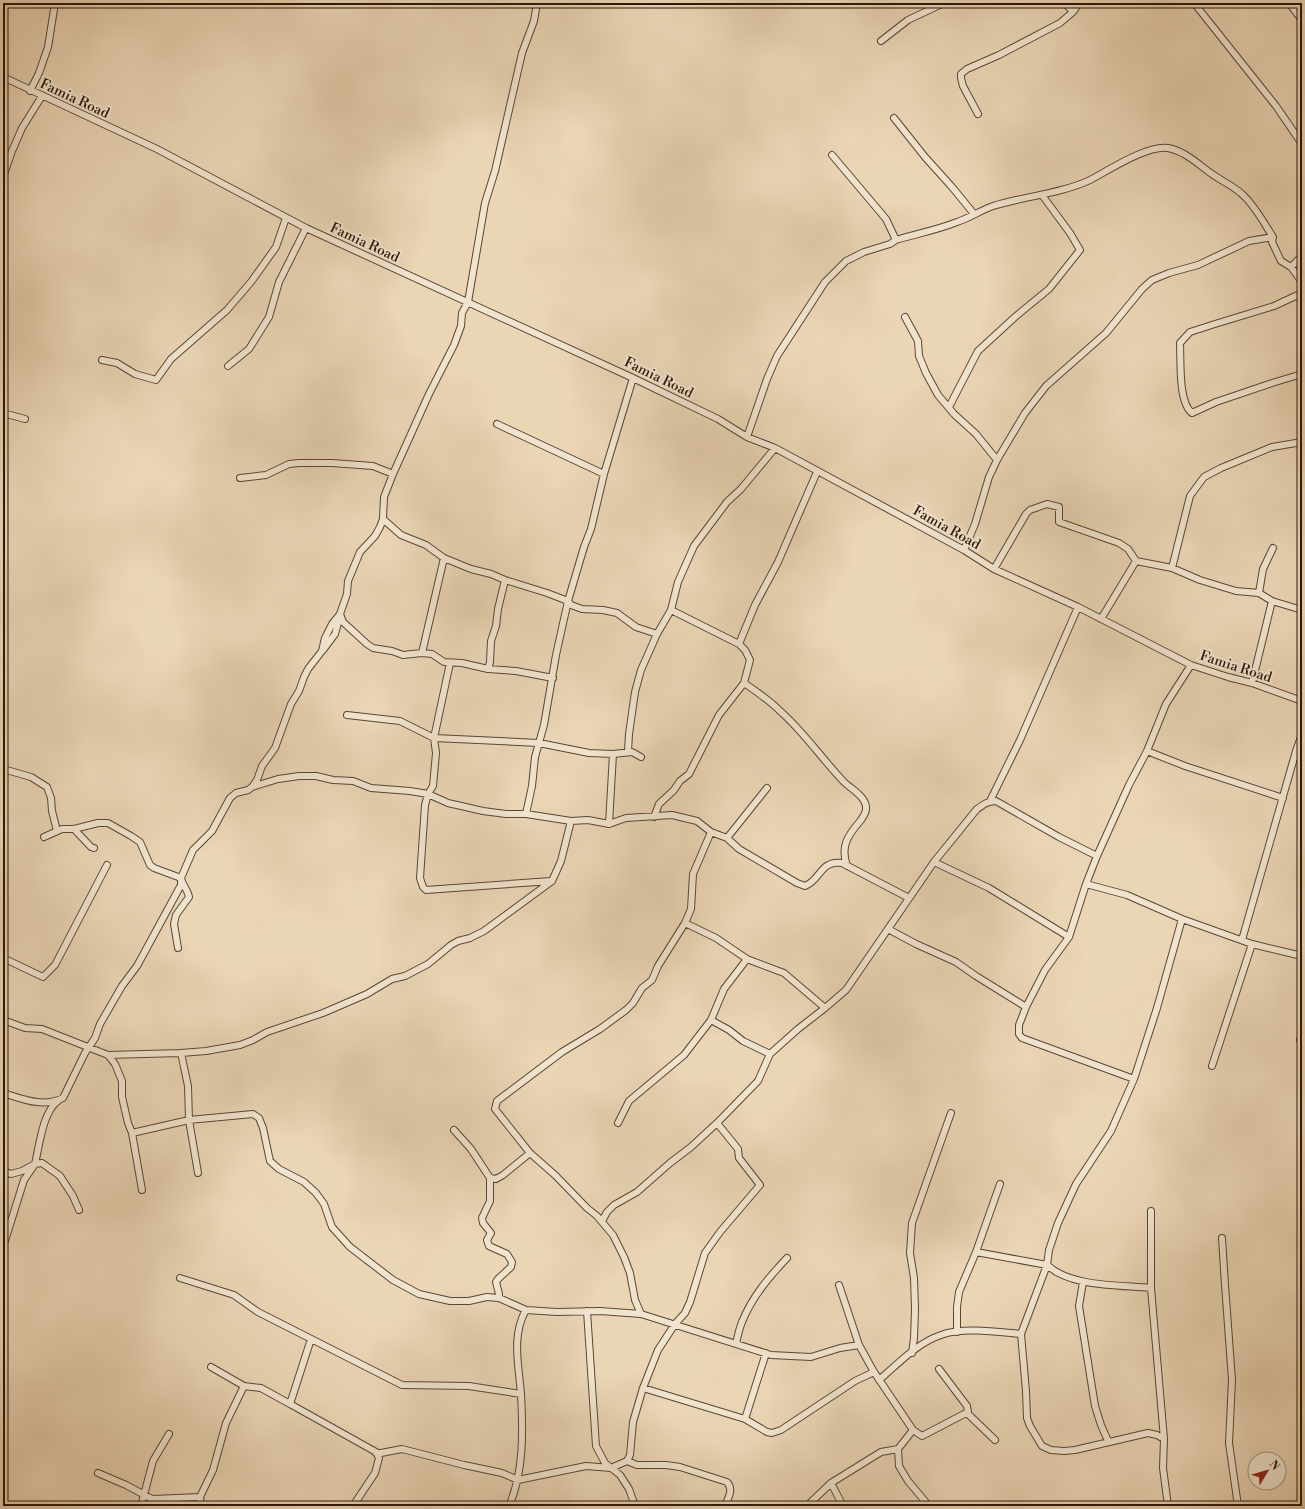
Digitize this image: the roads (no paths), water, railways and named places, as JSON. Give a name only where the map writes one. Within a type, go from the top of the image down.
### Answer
[{"type":"street","points":[[30,90],[39,73],[48,47],[55,3]]},
{"type":"street","points":[[252,787],[257,780],[262,766],[275,748],[291,704],[299,691],[308,669],[335,634],[347,594],[348,581],[360,552],[375,536],[380,527],[383,519],[384,497],[393,474],[429,394],[454,345],[461,326],[462,313],[468,302],[485,203],[495,171],[522,53],[534,21],[537,3]]},
{"type":"street","points":[[881,41],[908,20],[944,3]]},
{"type":"street","points":[[1065,3],[1073,12]]},
{"type":"street","points":[[978,114],[963,86],[961,78],[962,74],[967,69],[999,55],[1060,23],[1073,12],[1079,3]]},
{"type":"street","points":[[1194,3],[1276,106],[1302,144]]},
{"type":"street","points":[[1289,3],[1302,20]]},
{"type":"street","name":"Famia Road","points":[[3,77],[157,149],[306,228],[633,378],[718,419],[747,437],[775,448],[964,550],[994,569],[1101,619],[1191,665],[1302,701]]},
{"type":"street","points":[[3,177],[22,128],[42,96]]},
{"type":"street","points":[[894,118],[974,214]]},
{"type":"street","points":[[747,437],[767,379],[777,356],[825,282],[846,261],[864,252],[890,244],[896,240],[958,222],[992,206],[1042,195],[1089,180],[1139,155],[1157,149],[1168,148],[1192,159],[1244,196],[1251,204],[1272,237],[1272,242],[1281,261],[1290,267],[1302,282]]},
{"type":"street","points":[[832,155],[886,219],[896,240]]},
{"type":"street","points":[[949,407],[978,351],[1015,317],[1049,289],[1080,250],[1070,233],[1042,195]]},
{"type":"street","points":[[102,360],[117,363],[135,374],[156,380],[171,359],[227,310],[251,282],[276,247],[286,218]]},
{"type":"street","points":[[228,366],[249,349],[269,317],[279,282],[306,228]]},
{"type":"street","points":[[964,550],[975,524],[989,477],[997,460],[1025,413],[1046,386],[1106,333],[1142,289],[1152,280],[1169,272],[1198,265],[1249,241],[1272,237]]},
{"type":"street","points":[[1290,267],[1302,256]]},
{"type":"street","points":[[1302,293],[1274,306],[1190,332],[1180,343],[1182,369],[1180,386],[1187,409],[1192,413],[1272,382],[1302,374]]},
{"type":"street","points":[[905,317],[918,341],[919,356],[938,395],[970,427],[997,460]]},
{"type":"street","points":[[526,814],[532,786],[535,757],[544,725],[556,655],[568,602],[584,547],[591,529],[604,474],[633,378]]},
{"type":"street","points":[[3,413],[26,420]]},
{"type":"street","points":[[497,424],[604,474]]},
{"type":"street","points":[[1172,568],[1190,496],[1204,477],[1221,468],[1272,447],[1302,442]]},
{"type":"street","points":[[628,751],[635,692],[641,670],[657,634],[671,610],[678,582],[694,546],[727,502],[744,485],[775,448]]},
{"type":"street","points":[[240,478],[266,475],[290,464],[299,463],[332,463],[373,466],[393,474]]},
{"type":"street","points":[[739,644],[755,605],[778,562],[817,472]]},
{"type":"street","points":[[994,569],[1026,514],[1030,510],[1047,504],[1059,507],[1059,522],[1119,543],[1128,549],[1136,561],[1172,568],[1200,580],[1236,591],[1259,593],[1272,601],[1302,610]]},
{"type":"street","points":[[383,519],[401,535],[426,545],[444,558],[471,569],[491,574],[547,593],[568,602],[571,606],[582,609],[603,610],[617,613],[636,627],[657,634]]},
{"type":"street","points":[[1259,593],[1263,569],[1273,548]]},
{"type":"street","points":[[422,653],[444,558]]},
{"type":"street","points":[[1101,619],[1136,561]]},
{"type":"street","points":[[488,670],[498,609],[505,580]]},
{"type":"street","points":[[1252,684],[1272,601]]},
{"type":"street","points":[[990,801],[1020,740],[1078,608]]},
{"type":"street","points":[[654,817],[659,804],[674,790],[680,781],[689,774],[719,715],[744,683],[750,660],[747,653],[739,644],[671,610]]},
{"type":"street","points":[[340,614],[343,622],[372,648],[392,651],[403,655],[422,653],[432,654],[444,662],[462,663],[488,670],[516,671],[553,678]]},
{"type":"street","points":[[450,663],[434,738],[436,753],[433,786],[424,805],[420,878],[423,888],[426,890],[552,881]]},
{"type":"street","points":[[1134,1079],[1022,1038],[1019,1034],[1019,1025],[1026,1007],[1045,970],[1069,937],[1086,884],[1097,856],[1129,785],[1148,751],[1166,704],[1191,665]]},
{"type":"street","points":[[744,683],[761,694],[781,711],[844,782],[860,796],[865,803],[867,810],[844,846],[844,858],[847,866]]},
{"type":"street","points":[[347,715],[400,721],[434,738],[539,743],[589,753],[613,754],[628,751],[641,757]]},
{"type":"street","points":[[1242,940],[1302,734]]},
{"type":"street","points":[[1148,751],[1185,766],[1283,798]]},
{"type":"street","points":[[609,824],[613,754]]},
{"type":"street","points":[[3,769],[30,777],[47,787],[51,798],[52,811],[57,831]]},
{"type":"street","points":[[3,1247],[24,1180],[35,1164],[45,1122],[53,1104],[63,1098],[88,1047],[95,1038],[100,1024],[122,986],[137,966],[181,885],[181,878],[193,850],[212,831],[227,801],[233,795],[248,790],[252,787],[299,776],[316,776],[333,780],[353,781],[371,788],[428,794],[448,803],[483,811],[506,814],[526,814],[571,820],[588,820],[609,824],[626,818],[672,815],[698,822],[711,832],[727,838],[739,849],[797,883],[805,886],[810,884],[829,864],[835,862],[842,863],[909,898]]},
{"type":"street","points":[[727,838],[767,788]]},
{"type":"street","points":[[602,1221],[607,1212],[614,1205],[637,1192],[717,1123],[758,1081],[770,1054],[846,990],[934,862],[977,809],[990,801],[996,801],[1059,837],[1097,856]]},
{"type":"street","points":[[3,1020],[25,1028],[42,1030],[108,1055],[181,1053],[206,1051],[240,1045],[267,1032],[323,1013],[367,994],[392,979],[405,976],[428,964],[458,941],[470,938],[484,931],[552,881],[561,861],[571,820]]},
{"type":"street","points":[[44,837],[62,829],[74,829],[98,823],[108,823],[140,842],[150,865],[181,878],[188,892],[188,897],[176,915],[174,924],[178,948]]},
{"type":"street","points":[[74,829],[94,848]]},
{"type":"street","points":[[641,1314],[635,1300],[630,1273],[624,1257],[612,1235],[602,1221],[586,1208],[555,1175],[530,1153],[495,1109],[496,1101],[562,1052],[600,1029],[626,1010],[633,1003],[642,988],[652,980],[658,966],[685,923],[691,909],[693,874],[711,832]]},
{"type":"street","points":[[934,862],[989,888],[1069,937]]},
{"type":"street","points":[[3,958],[43,977],[55,965],[107,865]]},
{"type":"street","points":[[1086,884],[1128,895],[1182,919],[1252,944],[1302,956]]},
{"type":"street","points":[[1164,1439],[1157,1435],[1148,1433],[1064,1452],[1051,1450],[1042,1446],[1027,1418],[1021,1334],[1047,1265],[1049,1250],[1058,1223],[1076,1184],[1111,1131],[1134,1079],[1157,1008],[1182,919]]},
{"type":"street","points":[[685,923],[716,938],[747,959],[784,973],[825,1008]]},
{"type":"street","points":[[888,929],[916,944],[956,962],[1026,1007]]},
{"type":"street","points":[[1212,1066],[1252,944]]},
{"type":"street","points":[[618,1123],[629,1101],[684,1055],[710,1020],[724,989],[747,959]]},
{"type":"street","points":[[710,1020],[770,1054]]},
{"type":"street","points":[[1302,1034],[1300,1040],[1302,1041]]},
{"type":"street","points":[[181,1053],[188,1086],[189,1120],[198,1173]]},
{"type":"street","points":[[108,1055],[115,1064],[122,1080],[122,1097],[132,1133],[142,1190]]},
{"type":"street","points":[[3,1093],[29,1101],[45,1103],[56,1102],[63,1098]]},
{"type":"street","points":[[912,1353],[915,1309],[914,1278],[910,1253],[912,1223],[951,1113]]},
{"type":"street","points":[[132,1133],[189,1120],[253,1114],[259,1118],[263,1128],[270,1161],[279,1169],[304,1182],[316,1193],[324,1204],[332,1227],[350,1247],[392,1280],[419,1294],[450,1301],[469,1301],[487,1297],[499,1298],[526,1310],[557,1312],[600,1310],[641,1314],[766,1353],[790,1357],[811,1357],[840,1348],[859,1345]]},
{"type":"street","points":[[376,1453],[402,1449],[502,1473],[518,1480],[586,1466],[611,1468],[627,1461],[630,1455],[633,1422],[643,1388],[658,1350],[675,1324],[685,1313],[705,1253],[720,1232],[760,1185],[739,1158],[738,1149],[717,1123]]},
{"type":"street","points":[[454,1130],[471,1149],[490,1178],[490,1201],[482,1218],[483,1223],[491,1233],[487,1240],[489,1246],[507,1254],[512,1262],[511,1267],[496,1282],[499,1298]]},
{"type":"street","points":[[490,1178],[496,1179],[503,1175],[530,1153]]},
{"type":"street","points":[[3,1171],[11,1174],[22,1171],[35,1164],[42,1163],[60,1176],[73,1196],[79,1210]]},
{"type":"street","points":[[957,1332],[956,1307],[959,1292],[976,1252],[1000,1184]]},
{"type":"street","points":[[1151,1211],[1150,1288],[1164,1439],[1163,1468],[1168,1506]]},
{"type":"street","points":[[1222,1238],[1224,1286],[1232,1380],[1229,1443],[1238,1506]]},
{"type":"street","points":[[976,1252],[1047,1265],[1054,1272],[1083,1282],[1150,1288]]},
{"type":"street","points":[[736,1343],[741,1323],[752,1301],[768,1278],[787,1258]]},
{"type":"street","points":[[180,1278],[234,1295],[258,1312],[402,1385],[469,1386],[521,1394]]},
{"type":"street","points":[[1083,1282],[1079,1306],[1095,1406],[1108,1442]]},
{"type":"street","points":[[839,1285],[859,1345],[879,1380],[913,1430],[922,1436],[967,1413]]},
{"type":"street","points":[[509,1506],[518,1480],[522,1444],[521,1394],[517,1364],[519,1331],[522,1317],[526,1310]]},
{"type":"street","points":[[587,1311],[596,1446],[605,1463],[620,1475],[629,1489],[636,1506]]},
{"type":"street","points":[[879,1380],[927,1342],[942,1334],[977,1331],[1021,1334]]},
{"type":"street","points":[[290,1404],[311,1339]]},
{"type":"street","points":[[745,1419],[766,1353]]},
{"type":"street","points":[[211,1367],[244,1386],[261,1388],[376,1453],[379,1458],[375,1473],[353,1506]]},
{"type":"street","points":[[939,1369],[967,1406],[967,1413]]},
{"type":"street","points":[[643,1388],[745,1419],[767,1432],[772,1433],[777,1432],[855,1382],[874,1372]]},
{"type":"street","points":[[201,1506],[200,1497],[213,1470],[226,1423],[244,1386]]},
{"type":"street","points":[[967,1413],[995,1440]]},
{"type":"street","points":[[807,1506],[831,1483],[882,1452],[898,1449],[913,1430]]},
{"type":"street","points":[[141,1506],[153,1462],[169,1434]]},
{"type":"street","points":[[898,1449],[899,1466],[908,1481],[930,1506]]},
{"type":"street","points":[[627,1461],[637,1465],[666,1465],[680,1467],[727,1482],[731,1490],[725,1506]]},
{"type":"street","points":[[98,1474],[126,1485],[152,1499],[200,1497]]},
{"type":"street","points":[[831,1483],[843,1506]]},
{"type":"street","points":[[972,1506],[978,1506]]}]
